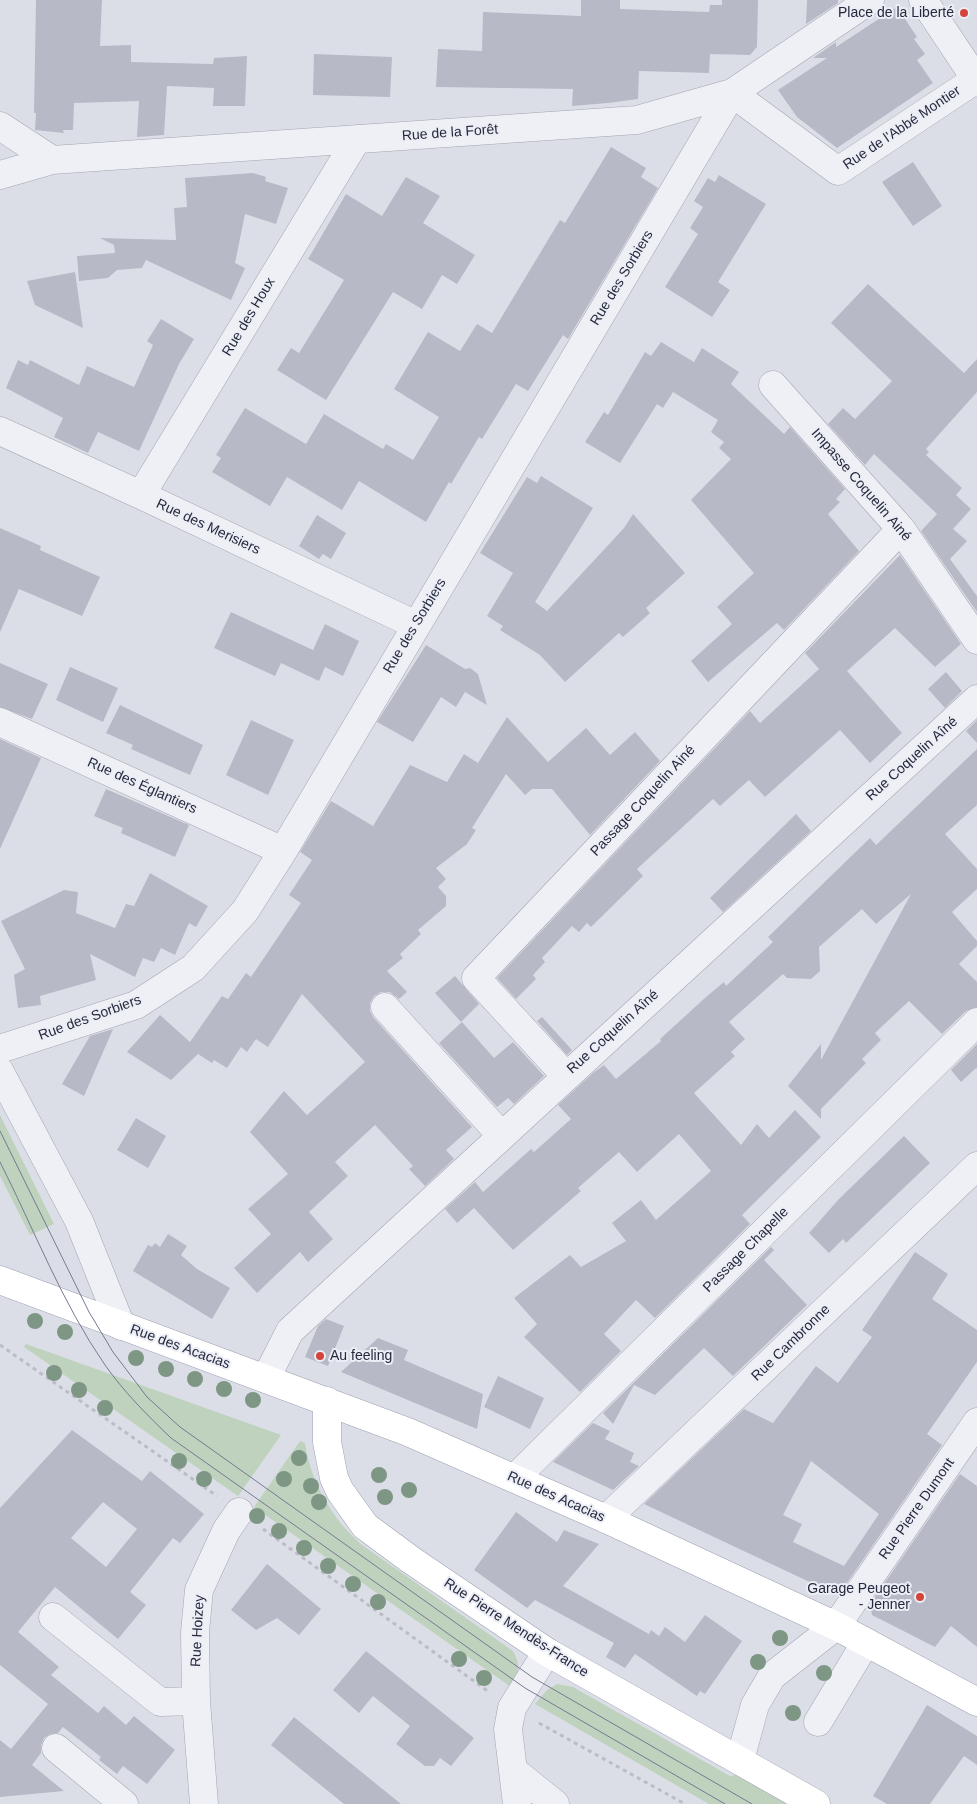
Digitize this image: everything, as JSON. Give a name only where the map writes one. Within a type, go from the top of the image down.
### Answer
[{"type":"main road","points":[[0,1280],[89,1312],[121,1326]]},
{"type":"main road","name":"Rue des Acacias","points":[[121,1326],[408,1432],[515,1478],[836,1626],[977,1702]]},
{"type":"main road","name":"Rue Pierre Mendès-France","points":[[327,1401],[327,1442],[334,1478],[340,1491],[365,1526],[411,1560],[547,1652],[816,1804]]},
{"type":"street","name":"Rue de la Forêt","points":[[0,175],[52,160],[637,120],[732,93],[870,0]]},
{"type":"street","points":[[923,0],[976,80]]},
{"type":"street","name":"Rue de l'Abbé Montier","points":[[732,93],[838,171],[976,80]]},
{"type":"street","name":"Rue des Sorbiers","points":[[0,1050],[136,1005],[193,968],[245,911],[283,851],[732,93]]},
{"type":"street","points":[[0,126],[52,160]]},
{"type":"street","name":"Rue des Houx","points":[[141,495],[357,139]]},
{"type":"street","name":"Impasse Coquelin Ainé","points":[[773,385],[900,529],[977,640]]},
{"type":"street","name":"Rue des Merisiers","points":[[0,431],[141,495],[416,625]]},
{"type":"street","name":"Passage Coquelin Ainé","points":[[566,1076],[476,978],[900,529]]},
{"type":"street","name":"Rue Coquelin Aîné","points":[[266,1378],[290,1331],[977,699]]},
{"type":"street","name":"Rue des Églantiers","points":[[0,722],[283,851]]},
{"type":"street","points":[[385,1007],[501,1135]]},
{"type":"street","name":"Passage Chapelle","points":[[515,1478],[977,1022]]},
{"type":"street","points":[[0,1072],[79,1221],[121,1326]]},
{"type":"street","name":"Rue Cambronne","points":[[606,1519],[977,1166]]},
{"type":"street","name":"Rue Pierre Dumont","points":[[740,1760],[754,1705],[772,1676],[836,1626],[977,1422]]},
{"type":"street","name":"Rue Hoizey","points":[[204,1804],[196,1701],[194,1632],[199,1590],[226,1531],[239,1512]]},
{"type":"street","points":[[53,1616],[160,1702],[196,1701]]},
{"type":"street","points":[[818,1722],[866,1642]]},
{"type":"street","points":[[517,1804],[508,1729],[512,1708],[547,1652]]},
{"type":"street","points":[[56,1748],[124,1804]]},
{"type":"street","points":[[514,1771],[555,1804]]},
{"type":"path","points":[[0,1345],[239,1512],[512,1708],[685,1804]]},
{"type":"green space","points":[[0,1115],[54,1224],[30,1235],[0,1176]]},
{"type":"green space","points":[[26,1344],[281,1435],[238,1496],[24,1347]]},
{"type":"green space","points":[[300,1441],[305,1443],[312,1472],[324,1499],[351,1535],[362,1545],[513,1651],[516,1656],[518,1669],[511,1687],[254,1507]]},
{"type":"green space","points":[[557,1684],[573,1687],[730,1776],[747,1773],[797,1804],[709,1804],[535,1704],[547,1690]]},
{"type":"building","points":[[36,0],[102,0],[100,46],[131,45],[131,62],[213,64],[214,58],[247,56],[245,106],[213,106],[214,88],[167,86],[164,135],[137,137],[139,101],[74,103],[73,130],[63,130],[64,133],[35,130]]},
{"type":"building","points":[[581,0],[620,0],[620,9],[709,12],[710,5],[722,5],[722,0],[758,0],[757,47],[750,55],[710,54],[709,73],[639,71],[638,99],[608,103],[572,106],[573,89],[436,87],[438,49],[482,51],[483,12],[581,16]]},
{"type":"building","points":[[807,0],[838,0],[838,3],[806,24]]},
{"type":"building","points":[[897,7],[917,37],[914,39],[925,54],[917,60],[933,83],[837,148],[797,117],[778,90],[827,58],[813,58],[836,42],[836,47]]},
{"type":"building","points":[[314,54],[392,57],[390,97],[313,95]]},
{"type":"building","points":[[611,147],[646,168],[641,177],[658,188],[568,339],[563,335],[528,391],[516,384],[482,439],[479,437],[451,484],[449,482],[426,522],[359,481],[342,510],[287,477],[270,506],[212,472],[221,458],[216,455],[245,408],[306,444],[324,414],[383,449],[386,444],[413,460],[439,417],[394,389],[428,332],[460,351],[477,324],[492,333],[560,220],[565,223]]},
{"type":"building","points":[[913,162],[942,206],[913,226],[882,182]]},
{"type":"building","points":[[253,173],[266,177],[265,181],[288,188],[276,224],[245,214],[235,263],[245,268],[231,300],[146,260],[142,268],[117,270],[108,278],[79,281],[77,256],[115,253],[114,245],[100,238],[176,240],[174,208],[187,207],[185,178]]},
{"type":"building","points":[[719,175],[766,204],[718,282],[730,290],[712,317],[665,287],[698,234],[690,228],[703,207],[694,201],[708,178],[715,182]]},
{"type":"building","points":[[406,177],[440,196],[423,223],[475,255],[457,284],[442,275],[422,309],[393,292],[326,400],[277,370],[291,348],[299,353],[344,280],[308,259],[346,194],[382,216]]},
{"type":"building","points":[[75,272],[83,328],[35,305],[27,281]]},
{"type":"building","points":[[868,284],[964,373],[977,359],[977,392],[926,449],[929,452],[926,455],[962,488],[956,495],[971,509],[953,529],[967,541],[950,559],[977,596],[977,612],[921,531],[937,514],[874,454],[865,465],[828,424],[843,408],[855,419],[892,381],[831,323]]},
{"type":"building","points":[[161,319],[194,339],[179,364],[139,451],[98,432],[88,453],[54,437],[63,418],[6,388],[18,360],[28,365],[30,360],[79,385],[87,366],[134,387],[153,345],[147,341]]},
{"type":"building","points":[[661,342],[694,362],[702,348],[739,372],[731,384],[784,434],[790,427],[845,489],[836,499],[840,502],[828,514],[859,551],[784,630],[777,623],[708,682],[691,661],[732,624],[717,607],[754,573],[691,500],[731,459],[719,448],[724,442],[711,432],[718,420],[673,392],[663,408],[657,404],[620,463],[585,442],[604,412],[608,415],[645,352],[651,356]]},
{"type":"building","points":[[541,476],[593,508],[535,602],[547,611],[624,528],[633,514],[685,573],[646,608],[650,613],[623,637],[619,633],[565,682],[540,655],[500,630],[503,626],[487,616],[513,573],[480,553],[527,477],[537,483]]},
{"type":"building","points":[[317,515],[346,533],[331,559],[323,554],[319,559],[299,546]]},
{"type":"building","points":[[0,528],[41,546],[40,550],[100,577],[82,616],[19,589],[0,632]]},
{"type":"building","points":[[900,555],[961,644],[935,667],[895,628],[847,671],[902,733],[870,763],[840,730],[765,797],[749,780],[720,806],[713,799],[637,869],[643,876],[591,927],[587,923],[579,932],[572,926],[542,958],[545,962],[533,975],[536,979],[516,999],[497,978],[750,711],[760,723],[819,669],[805,653]]},
{"type":"building","points":[[231,612],[313,650],[325,624],[359,641],[343,676],[325,667],[319,681],[281,663],[275,676],[214,648]]},
{"type":"building","points":[[426,645],[465,669],[470,668],[478,674],[487,705],[465,692],[456,707],[441,697],[413,742],[377,722]]},
{"type":"building","points":[[0,663],[48,684],[32,719],[0,707]]},
{"type":"building","points":[[70,667],[118,688],[103,722],[56,700]]},
{"type":"building","points":[[946,672],[962,691],[945,708],[928,689]]},
{"type":"building","points":[[120,705],[203,745],[190,775],[131,749],[133,745],[106,733]]},
{"type":"building","points":[[507,717],[548,762],[586,728],[610,755],[635,732],[660,761],[590,835],[552,789],[532,789],[525,795],[506,774],[472,828],[476,830],[467,844],[436,868],[446,879],[438,887],[446,896],[446,906],[418,930],[421,934],[400,954],[403,958],[387,971],[407,992],[399,999],[390,992],[381,992],[374,996],[370,1003],[370,1011],[373,1017],[472,1127],[446,1150],[454,1159],[425,1186],[409,1169],[413,1166],[375,1125],[335,1162],[348,1176],[309,1212],[333,1239],[308,1262],[300,1252],[257,1293],[234,1268],[271,1234],[248,1209],[288,1174],[250,1132],[284,1091],[307,1115],[365,1062],[302,994],[268,1047],[256,1039],[247,1052],[241,1047],[227,1068],[214,1060],[212,1063],[198,1054],[171,1080],[127,1052],[160,1015],[190,1042],[222,996],[228,999],[246,973],[251,977],[301,903],[289,895],[312,860],[300,852],[331,801],[373,826],[410,765],[447,782],[464,754],[478,763]]},
{"type":"building","points":[[251,720],[294,740],[268,795],[226,775]]},
{"type":"building","points":[[977,720],[977,743],[966,731]]},
{"type":"building","points":[[0,739],[41,758],[0,849]]},
{"type":"building","points":[[977,749],[977,805],[945,834],[977,869],[977,889],[952,912],[977,941],[977,946],[959,964],[977,982],[977,1007],[966,1011],[942,1034],[909,1001],[875,1033],[881,1040],[862,1059],[866,1063],[821,1109],[821,1119],[788,1086],[821,1044],[821,1060],[911,894],[876,924],[862,909],[819,947],[820,971],[811,979],[787,978],[783,974],[729,1022],[745,1039],[731,1052],[735,1056],[694,1093],[741,1145],[757,1124],[769,1138],[795,1110],[821,1137],[742,1215],[750,1224],[655,1318],[636,1300],[604,1334],[621,1351],[580,1392],[524,1337],[537,1324],[514,1298],[570,1255],[581,1267],[626,1241],[612,1223],[641,1200],[656,1220],[711,1171],[679,1134],[637,1172],[619,1152],[578,1188],[581,1191],[513,1250],[474,1208],[457,1223],[445,1209],[475,1182],[483,1192],[531,1149],[534,1152],[571,1119],[558,1105],[593,1073],[604,1065],[616,1079],[661,1041],[660,1039],[706,997],[724,982],[726,986],[773,942],[768,937],[870,838],[876,845]]},
{"type":"building","points":[[106,789],[189,825],[175,857],[121,833],[123,828],[94,816]]},
{"type":"building","points":[[796,814],[811,831],[723,912],[710,898]]},
{"type":"building","points":[[150,873],[208,906],[196,927],[189,923],[175,955],[161,948],[154,962],[143,958],[135,977],[90,954],[96,980],[40,996],[41,1005],[18,1008],[14,975],[25,969],[1,921],[64,890],[78,892],[76,913],[115,928],[126,904],[134,906]]},
{"type":"building","points":[[455,976],[479,1004],[461,1022],[435,993]]},
{"type":"building","points":[[542,1017],[572,1050],[567,1055],[537,1021]]},
{"type":"building","points":[[462,1022],[494,1058],[513,1042],[544,1076],[514,1104],[508,1098],[497,1107],[439,1043]]},
{"type":"building","points":[[113,1029],[84,1096],[62,1084],[90,1036]]},
{"type":"building","points":[[977,1044],[977,1069],[961,1082],[951,1070]]},
{"type":"building","points":[[136,1118],[166,1136],[148,1168],[117,1150]]},
{"type":"building","points":[[904,1136],[930,1163],[846,1243],[843,1239],[829,1253],[809,1233],[839,1199]]},
{"type":"building","points":[[168,1234],[187,1246],[181,1255],[197,1269],[230,1288],[212,1319],[133,1271],[148,1245],[152,1247],[155,1243],[160,1247]]},
{"type":"building","points":[[771,1247],[774,1250],[764,1260],[807,1305],[733,1376],[704,1348],[655,1395],[634,1385],[613,1424],[603,1413]]},
{"type":"building","points":[[915,1252],[948,1274],[932,1299],[977,1330],[977,1362],[927,1434],[942,1445],[840,1593],[835,1594],[644,1504],[744,1409],[773,1423],[816,1366],[838,1383],[872,1337],[862,1330]],"holes":[[[811,1461],[879,1514],[844,1566],[793,1542],[802,1524],[783,1515]]]},
{"type":"building","points":[[326,1319],[344,1326],[328,1366],[305,1357],[318,1326]]},
{"type":"building","points":[[378,1338],[408,1350],[404,1360],[483,1394],[477,1429],[341,1372]]},
{"type":"building","points":[[498,1376],[544,1398],[530,1429],[484,1407]]},
{"type":"building","points":[[593,1423],[610,1431],[605,1439],[634,1453],[630,1462],[639,1466],[613,1490],[553,1462]]},
{"type":"building","points":[[72,1430],[142,1481],[150,1471],[204,1514],[180,1543],[173,1538],[130,1592],[146,1605],[118,1639],[55,1587],[18,1632],[59,1667],[51,1675],[98,1713],[104,1706],[126,1725],[134,1716],[175,1750],[147,1784],[123,1766],[117,1774],[99,1760],[101,1757],[63,1727],[58,1733],[50,1734],[44,1738],[41,1745],[41,1753],[32,1765],[64,1791],[0,1797],[0,1740],[11,1749],[48,1704],[0,1665],[0,1508]],"holes":[[[103,1502],[137,1529],[106,1567],[71,1538]]]},
{"type":"building","points":[[960,1474],[977,1486],[977,1647],[951,1626],[935,1647],[872,1615],[870,1604]]},
{"type":"building","points":[[516,1512],[557,1542],[564,1530],[599,1544],[563,1586],[649,1634],[651,1630],[659,1636],[665,1627],[685,1642],[705,1615],[742,1641],[705,1694],[700,1691],[697,1696],[635,1654],[625,1668],[606,1657],[614,1643],[535,1600],[527,1608],[474,1570]]},
{"type":"building","points":[[267,1564],[321,1609],[299,1635],[277,1618],[256,1630],[231,1610]]},
{"type":"building","points":[[366,1651],[474,1738],[451,1766],[440,1758],[434,1766],[425,1766],[396,1744],[410,1726],[373,1696],[359,1713],[333,1690]]},
{"type":"building","points":[[927,1705],[977,1736],[977,1765],[964,1756],[930,1804],[887,1804],[873,1796]]},
{"type":"building","points":[[294,1717],[401,1804],[344,1804],[271,1745]]},
{"type":"tram line","points":[[0,1131],[89,1312],[113,1352],[147,1397],[180,1427],[532,1677],[752,1804]]},
{"type":"tram line","points":[[0,1162],[75,1317],[120,1385],[171,1438],[525,1688],[725,1804]]},
{"type":"place","name":"Place de la Liberté","points":[[964,13]]},
{"type":"place","name":"Au feeling","points":[[320,1356]]},
{"type":"place","name":"Garage Peugeot - Jenner","points":[[920,1597]]}]
